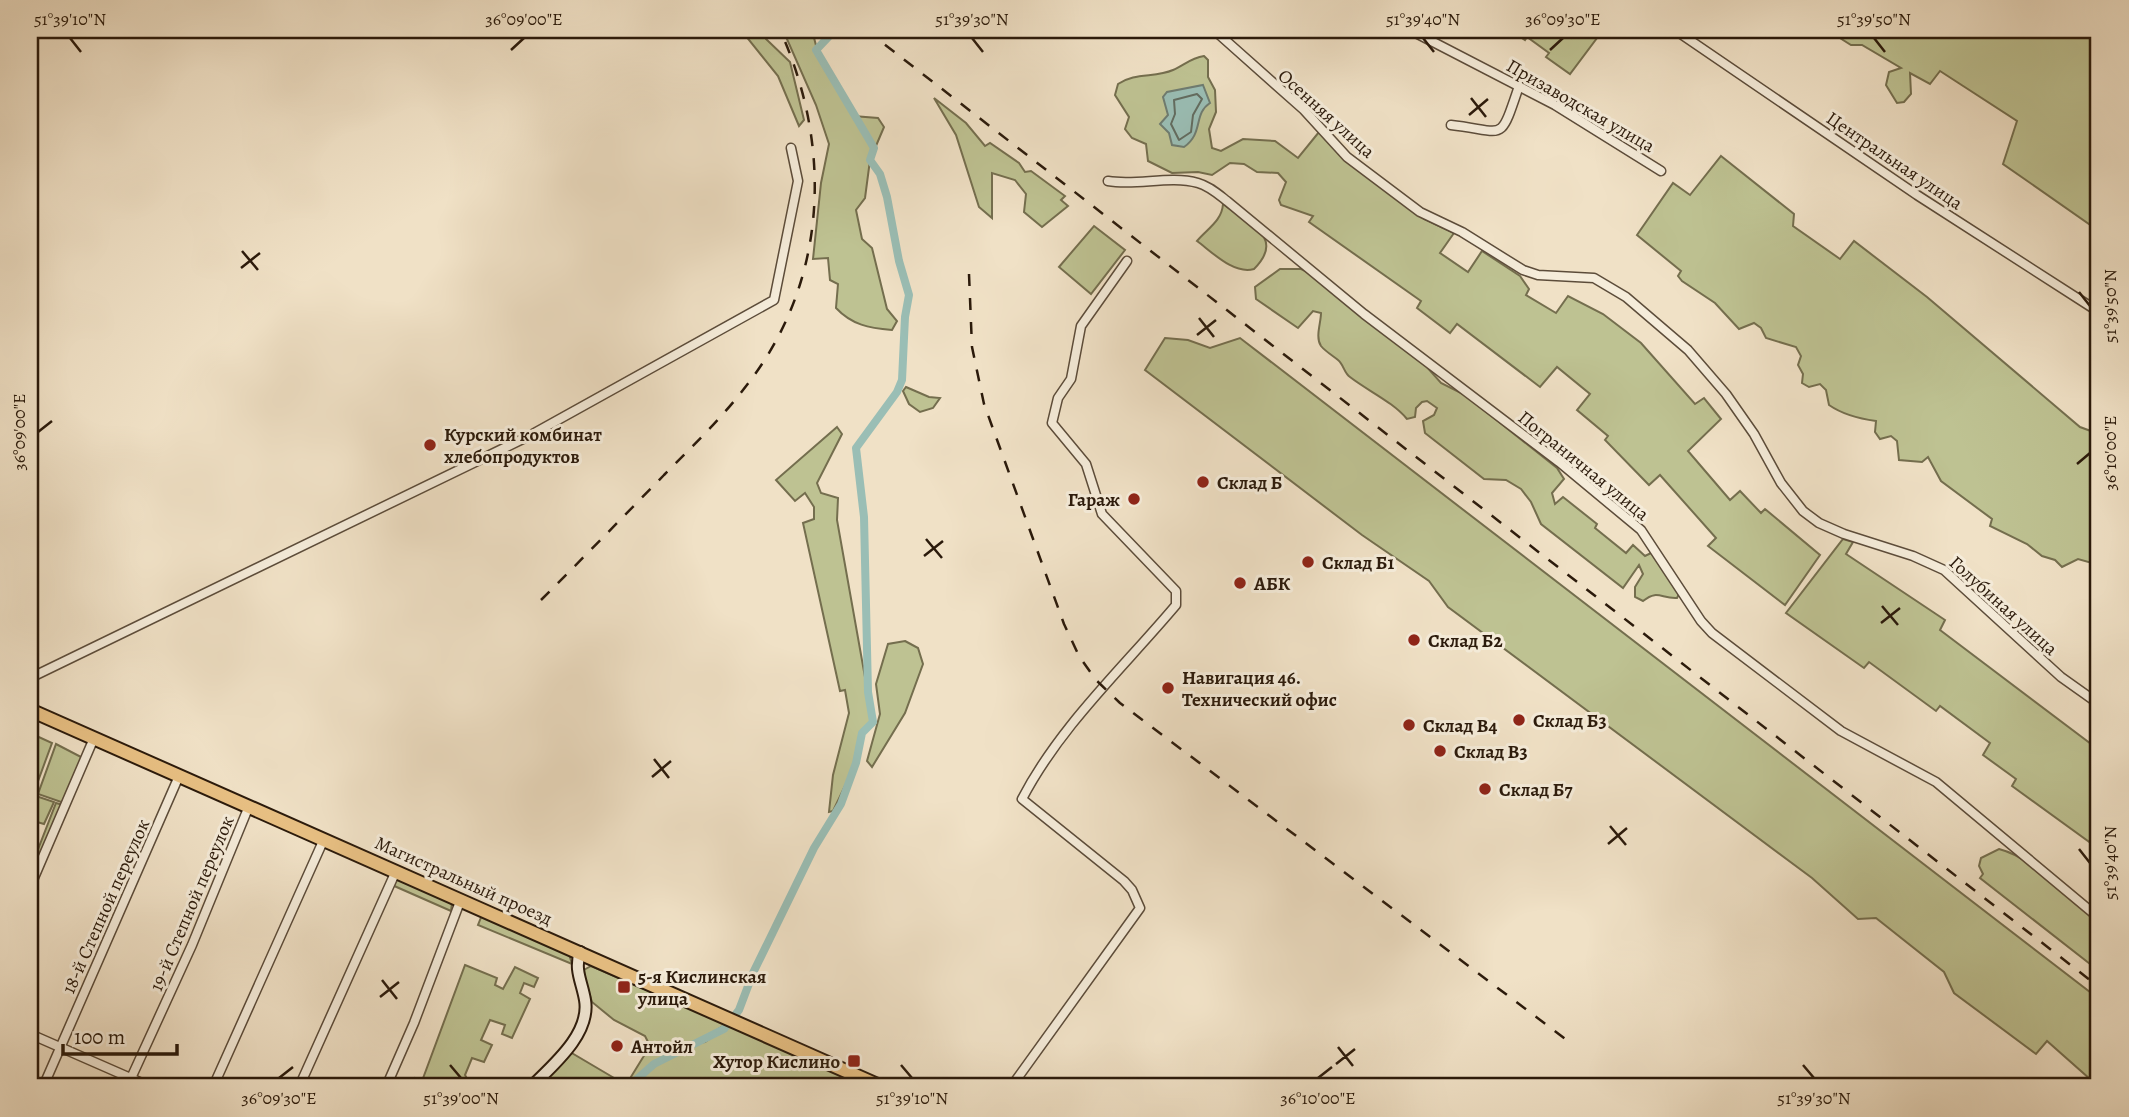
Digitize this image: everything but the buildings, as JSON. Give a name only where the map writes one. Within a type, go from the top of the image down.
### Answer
[{"type":"main road","name":"Магистральный проезд","points":[[30,710],[580,951],[882,1087]]},
{"type":"street","name":"Осенняя улица","points":[[1214,30],[1304,110],[1347,157],[1420,212],[1462,232]]},
{"type":"street","name":"Призаводская улица","points":[[1409,30],[1565,111],[1661,171]]},
{"type":"street","name":"Центральная улица","points":[[1675,30],[1917,195],[2099,312]]},
{"type":"street","points":[[1451,125],[1492,133],[1500,131],[1506,124],[1519,86]]},
{"type":"street","points":[[30,678],[529,436],[677,351],[774,300],[799,181],[791,148]]},
{"type":"street","name":"Пограничная улица","points":[[1108,181],[1126,184],[1192,182],[1208,187],[1227,201],[1364,314],[1559,462],[1641,530],[1653,544],[1697,615],[1712,633],[1841,731],[1936,782],[2099,918]]},
{"type":"street","name":"Голубиная улица","points":[[1462,232],[1523,270],[1538,275],[1594,278],[1626,297],[1671,334],[1720,386],[1742,414],[1781,484],[1803,512],[1844,534],[1913,555],[1944,570],[2061,677],[2099,704]]},
{"type":"street","points":[[1011,1087],[1140,908],[1132,890],[1124,881],[1022,799],[1034,776],[1077,719],[1177,606],[1176,591],[1102,514],[1086,464],[1052,422],[1058,398],[1071,379],[1081,326],[1127,261]]},
{"type":"street","points":[[30,887],[94,738]]},
{"type":"street","name":"18-й Степной переулок","points":[[43,1087],[179,776]]},
{"type":"street","name":"19-й Степной переулок","points":[[127,1087],[186,958],[249,806]]},
{"type":"street","points":[[213,1087],[324,839]]},
{"type":"street","points":[[299,1087],[396,871]]},
{"type":"street","points":[[386,1087],[414,1023],[461,900]]},
{"type":"street","points":[[531,1087],[564,1052],[584,1020],[585,1000],[577,974],[580,951]]},
{"type":"street","points":[[30,1034],[151,1087]]},
{"type":"green space","points":[[741,30],[764,30],[766,39],[790,62],[804,120],[799,126],[778,76]]},
{"type":"green space","points":[[783,30],[812,30],[819,57],[853,116],[878,118],[884,127],[870,160],[865,198],[856,210],[862,239],[872,248],[887,309],[897,321],[892,330],[861,325],[842,314],[836,308],[838,284],[830,280],[828,258],[813,259],[821,183],[829,144],[816,105]]},
{"type":"green space","points":[[1510,30],[1559,30],[1571,38],[1577,30],[1603,30],[1570,74],[1546,57],[1549,53],[1527,37],[1525,40]]},
{"type":"green space","points":[[1836,30],[2099,30],[2099,231],[2003,164],[2017,121],[1940,71],[1930,84],[1910,73],[1911,94],[1904,102],[1897,103],[1886,85],[1889,72],[1901,68],[1862,45],[1851,45],[1832,33]]},
{"type":"green space","points":[[1204,56],[1208,60],[1208,77],[1215,90],[1216,112],[1209,129],[1212,148],[1221,151],[1243,139],[1275,141],[1298,158],[1319,132],[1424,219],[1454,233],[1440,253],[1468,272],[1482,251],[1520,276],[1529,289],[1526,295],[1556,313],[1568,296],[1603,314],[1641,343],[1695,404],[1704,398],[1721,419],[1688,451],[1730,500],[1740,491],[1761,513],[1765,509],[1820,555],[1785,605],[1708,546],[1716,538],[1660,475],[1649,485],[1605,440],[1608,436],[1577,410],[1590,394],[1557,367],[1540,387],[1457,324],[1450,333],[1417,308],[1421,301],[1309,222],[1313,216],[1281,205],[1279,200],[1286,182],[1278,173],[1257,172],[1244,164],[1230,163],[1212,175],[1198,172],[1172,173],[1148,161],[1146,144],[1132,138],[1125,129],[1129,117],[1115,95],[1118,84],[1131,78],[1173,70]]},
{"type":"green space","points":[[934,98],[966,123],[985,146],[990,143],[1019,163],[1025,172],[1031,171],[1065,196],[1061,200],[1068,206],[1042,227],[1024,212],[1026,194],[1015,180],[992,173],[992,218],[979,207],[956,135]]},
{"type":"green space","points":[[1721,156],[1794,214],[1793,226],[1840,259],[1854,241],[1927,297],[2080,427],[2099,434],[2099,565],[2078,559],[2062,567],[2027,544],[1990,526],[1992,519],[1941,481],[1928,457],[1922,462],[1899,460],[1897,441],[1891,436],[1880,439],[1875,432],[1876,421],[1852,416],[1834,408],[1829,405],[1826,390],[1820,384],[1809,387],[1802,383],[1803,374],[1798,365],[1801,356],[1796,347],[1766,338],[1761,328],[1754,323],[1739,329],[1715,303],[1682,281],[1678,276],[1681,271],[1637,235],[1673,183],[1690,195]]},
{"type":"green space","points":[[1223,204],[1253,225],[1265,240],[1263,258],[1254,269],[1231,266],[1197,241],[1217,220]]},
{"type":"green space","points":[[1094,226],[1125,250],[1091,294],[1059,267]]},
{"type":"green space","points":[[1280,269],[1301,269],[1310,273],[1426,366],[1441,383],[1465,395],[1557,468],[1564,479],[1552,493],[1555,504],[1563,497],[1597,524],[1595,528],[1626,553],[1633,545],[1645,556],[1651,553],[1655,556],[1679,594],[1677,598],[1656,595],[1643,601],[1635,597],[1635,587],[1643,574],[1639,565],[1623,588],[1541,524],[1531,502],[1521,489],[1506,480],[1484,479],[1425,433],[1423,421],[1434,415],[1437,408],[1427,401],[1416,408],[1415,417],[1407,419],[1388,402],[1350,377],[1340,362],[1319,342],[1321,313],[1313,311],[1298,328],[1256,299],[1255,287]]},
{"type":"green space","points":[[1165,338],[1188,340],[1210,348],[1240,338],[2099,999],[2099,1087],[2047,1041],[2036,1054],[1954,993],[1944,972],[1876,918],[1858,919],[1812,878],[1448,607],[1429,581],[1362,535],[1145,370]]},
{"type":"green space","points":[[906,387],[929,397],[940,398],[933,408],[920,412],[909,404],[903,391]]},
{"type":"green space","points":[[837,427],[842,434],[817,483],[821,493],[838,498],[837,520],[873,722],[862,733],[856,763],[833,811],[829,812],[833,775],[849,713],[845,690],[840,691],[803,523],[814,519],[814,507],[805,493],[795,501],[776,480]]},
{"type":"green space","points":[[1843,539],[1853,542],[1846,554],[1945,620],[1940,630],[2099,750],[2099,849],[2012,786],[2016,779],[1983,755],[1990,743],[1940,706],[1936,711],[1869,662],[1864,668],[1786,613]]},
{"type":"green space","points":[[905,641],[918,648],[923,664],[905,713],[872,767],[867,761],[880,714],[876,684],[888,644]]},
{"type":"green space","points":[[30,733],[52,743],[34,792],[30,791]]},
{"type":"green space","points":[[56,744],[83,758],[64,803],[38,794]]},
{"type":"green space","points":[[30,794],[54,802],[44,824],[30,820]]},
{"type":"green space","points":[[56,803],[63,805],[35,871],[30,870]]},
{"type":"green space","points":[[1999,849],[2013,854],[2039,871],[2099,921],[2099,971],[1980,878],[1983,874],[1979,866],[1981,858]]},
{"type":"green space","points":[[397,879],[452,903],[451,911],[392,885]]},
{"type":"green space","points":[[482,915],[569,954],[572,964],[478,925]]},
{"type":"green space","points":[[465,965],[497,978],[495,985],[503,989],[515,967],[538,978],[534,987],[524,983],[520,993],[530,999],[512,1038],[502,1034],[505,1025],[490,1020],[481,1040],[492,1045],[484,1062],[472,1058],[465,1075],[469,1082],[464,1087],[411,1087],[415,1078],[422,1081]]},
{"type":"green space","points":[[591,966],[726,1024],[697,1043],[705,1042],[729,1025],[866,1087],[839,1087],[808,1079],[783,1087],[720,1087],[690,1078],[666,1081],[654,1087],[543,1087],[570,1052],[626,1085],[650,1046],[645,1036],[614,1020],[592,1002],[582,971]]},
{"type":"water","points":[[1203,85],[1210,103],[1202,113],[1194,136],[1184,147],[1172,145],[1169,133],[1160,124],[1168,115],[1163,97],[1167,92]]},
{"type":"waterway","points":[[628,1087],[654,1064],[724,1029],[739,1010],[753,973],[814,848],[841,804],[856,763],[862,733],[873,722],[868,692],[864,517],[856,448],[897,392],[902,380],[905,317],[909,295],[899,261],[887,197],[880,174],[870,160],[874,148],[816,50],[835,30]]},
{"type":"railway","points":[[541,600],[728,408],[762,364],[784,325],[800,284],[810,242],[814,157],[796,71],[780,30]]},
{"type":"railway","points":[[866,30],[2099,987]]},
{"type":"railway","points":[[969,274],[972,347],[984,404],[1064,624],[1079,656],[1096,680],[1120,703],[1568,1041]]},
{"type":"place","name":"Курский комбинат хлебопродуктов","points":[[430,445]]},
{"type":"place","name":"Склад Б","points":[[1203,482]]},
{"type":"place","name":"Гараж","points":[[1134,499]]},
{"type":"place","name":"Склад Б1","points":[[1308,562]]},
{"type":"place","name":"АБК","points":[[1240,583]]},
{"type":"place","name":"Склад Б2","points":[[1414,640]]},
{"type":"place","name":"Навигация 46. Технический офис","points":[[1168,688]]},
{"type":"place","name":"Склад Б3","points":[[1519,720]]},
{"type":"place","name":"Склад В4","points":[[1409,725]]},
{"type":"place","name":"Склад В3","points":[[1440,751]]},
{"type":"place","name":"Склад Б7","points":[[1485,789]]},
{"type":"place","name":"5-я Кислинская улица","points":[[624,987]]},
{"type":"place","name":"Антойл","points":[[617,1046]]},
{"type":"place","name":"Хутор Кислино","points":[[854,1061]]}]
